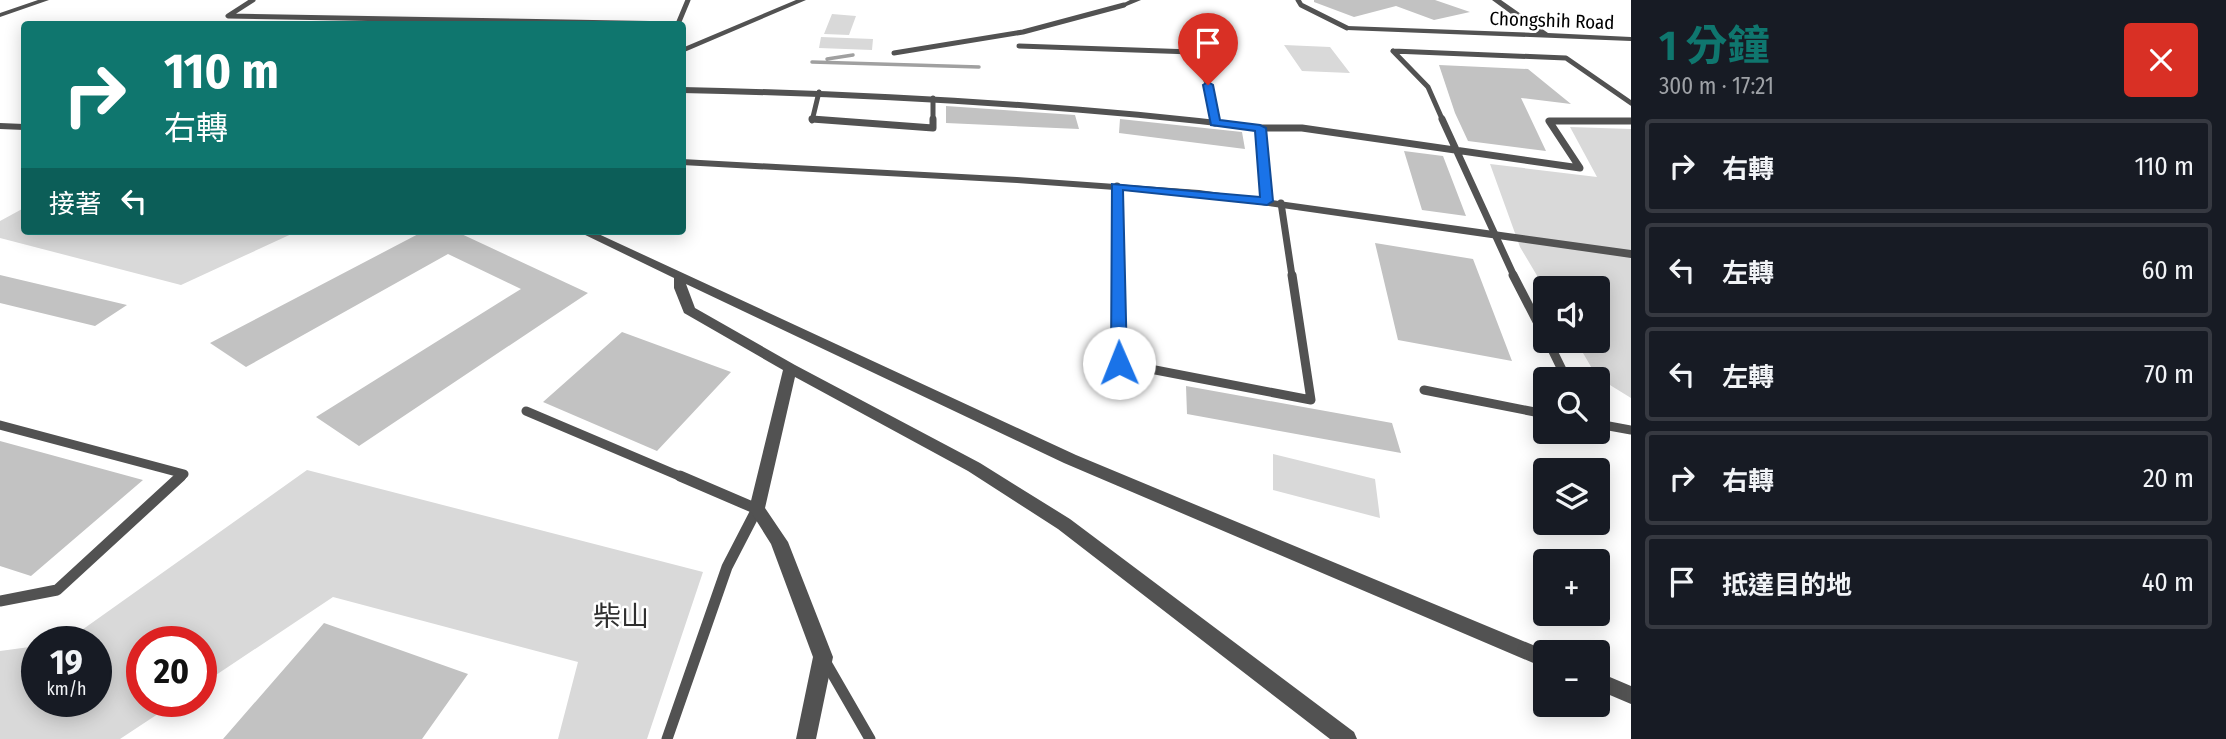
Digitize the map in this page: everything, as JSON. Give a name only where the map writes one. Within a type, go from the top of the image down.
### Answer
[{"type":"street","points":[[0,15],[45,0]]},
{"type":"street","points":[[686,49],[802,0]]},
{"type":"street","points":[[1124,5],[1137,0]]},
{"type":"street","points":[[1496,0],[1546,36]]},
{"type":"street","name":"Chongshih Road","points":[[1347,28],[1631,39]]},
{"type":"street","points":[[686,90],[819,92],[1084,107],[1260,128]]},
{"type":"street","points":[[0,126],[21,127]]},
{"type":"street","points":[[686,162],[1116,186],[1267,201],[1631,254]]},
{"type":"street","points":[[593,235],[1070,458],[1533,654]]},
{"type":"street","points":[[680,275],[680,288],[689,310],[974,467],[1064,524],[1347,739]]},
{"type":"street","points":[[790,368],[757,509],[779,542],[823,656],[806,739]]},
{"type":"street","points":[[1610,686],[1631,695]]},
{"type":"lane","points":[[253,0],[228,16],[509,21]]},
{"type":"lane","points":[[679,21],[688,0]]},
{"type":"lane","points":[[1298,0],[1301,5],[1347,28]]},
{"type":"lane","points":[[894,53],[1023,32],[1124,5]]},
{"type":"lane","points":[[1019,46],[1192,52],[1208,85],[1215,122]]},
{"type":"lane","points":[[1533,313],[1492,233],[1428,87],[1393,51],[1566,58],[1629,100]]},
{"type":"lane","points":[[819,92],[812,121],[933,128],[933,98]]},
{"type":"lane","points":[[1267,201],[1260,128],[1302,128],[1580,168],[1549,121],[1631,121]]},
{"type":"lane","points":[[1116,186],[1119,363],[1311,400],[1281,203]]},
{"type":"lane","points":[[1424,390],[1533,412]]},
{"type":"lane","points":[[526,411],[757,509],[727,566],[667,739]]},
{"type":"lane","points":[[0,425],[184,474],[57,590],[0,601]]},
{"type":"lane","points":[[1610,426],[1631,430]]},
{"type":"lane","points":[[823,656],[870,739]]},
{"type":"green space","points":[[832,14],[856,16],[849,35],[824,34]]},
{"type":"green space","points":[[821,37],[873,39],[872,50],[819,48]]},
{"type":"green space","points":[[1284,45],[1330,47],[1350,73],[1302,71]]},
{"type":"green space","points":[[1570,127],[1631,129],[1631,398],[1610,385],[1610,367],[1591,367],[1583,353],[1610,353],[1610,276],[1537,276],[1520,247],[1490,164],[1597,177]]},
{"type":"green space","points":[[21,210],[21,235],[289,235],[181,285],[0,238],[0,221]]},
{"type":"green space","points":[[1273,454],[1375,479],[1380,518],[1273,490]]},
{"type":"green space","name":"柴山","points":[[307,470],[703,572],[647,739],[558,739],[578,662],[333,597],[217,674],[217,626],[126,626],[126,717],[153,717],[120,739],[0,739],[0,651],[21,648],[21,717],[112,717],[112,626],[88,626]]},
{"type":"building","points":[[1314,0],[1435,0],[1470,12],[1434,20],[1396,6],[1354,17]]},
{"type":"building","points":[[1439,65],[1528,69],[1571,104],[1521,98],[1546,151],[1468,141],[1455,113]]},
{"type":"building","points":[[946,106],[1075,115],[1079,129],[946,123]]},
{"type":"building","points":[[1120,119],[1242,132],[1245,149],[1119,133]]},
{"type":"building","points":[[1404,151],[1443,156],[1466,216],[1422,210]]},
{"type":"building","points":[[416,235],[464,235],[588,293],[359,446],[316,417],[521,289],[448,254],[246,367],[210,343]]},
{"type":"building","points":[[1375,243],[1473,259],[1512,361],[1398,340]]},
{"type":"building","points":[[0,275],[127,305],[95,326],[0,303]]},
{"type":"building","points":[[622,332],[731,372],[657,451],[543,402]]},
{"type":"building","points":[[1186,386],[1392,423],[1401,453],[1187,414]]},
{"type":"building","points":[[0,441],[143,480],[31,576],[0,566]]},
{"type":"building","points":[[324,623],[468,674],[422,739],[223,739]]},
{"type":"waterway","points":[[827,59],[853,55]]},
{"type":"waterway","points":[[812,62],[979,67]]},
{"type":"route","points":[[1119,363],[1116,186],[1267,201],[1260,128],[1215,122],[1208,85]]}]
